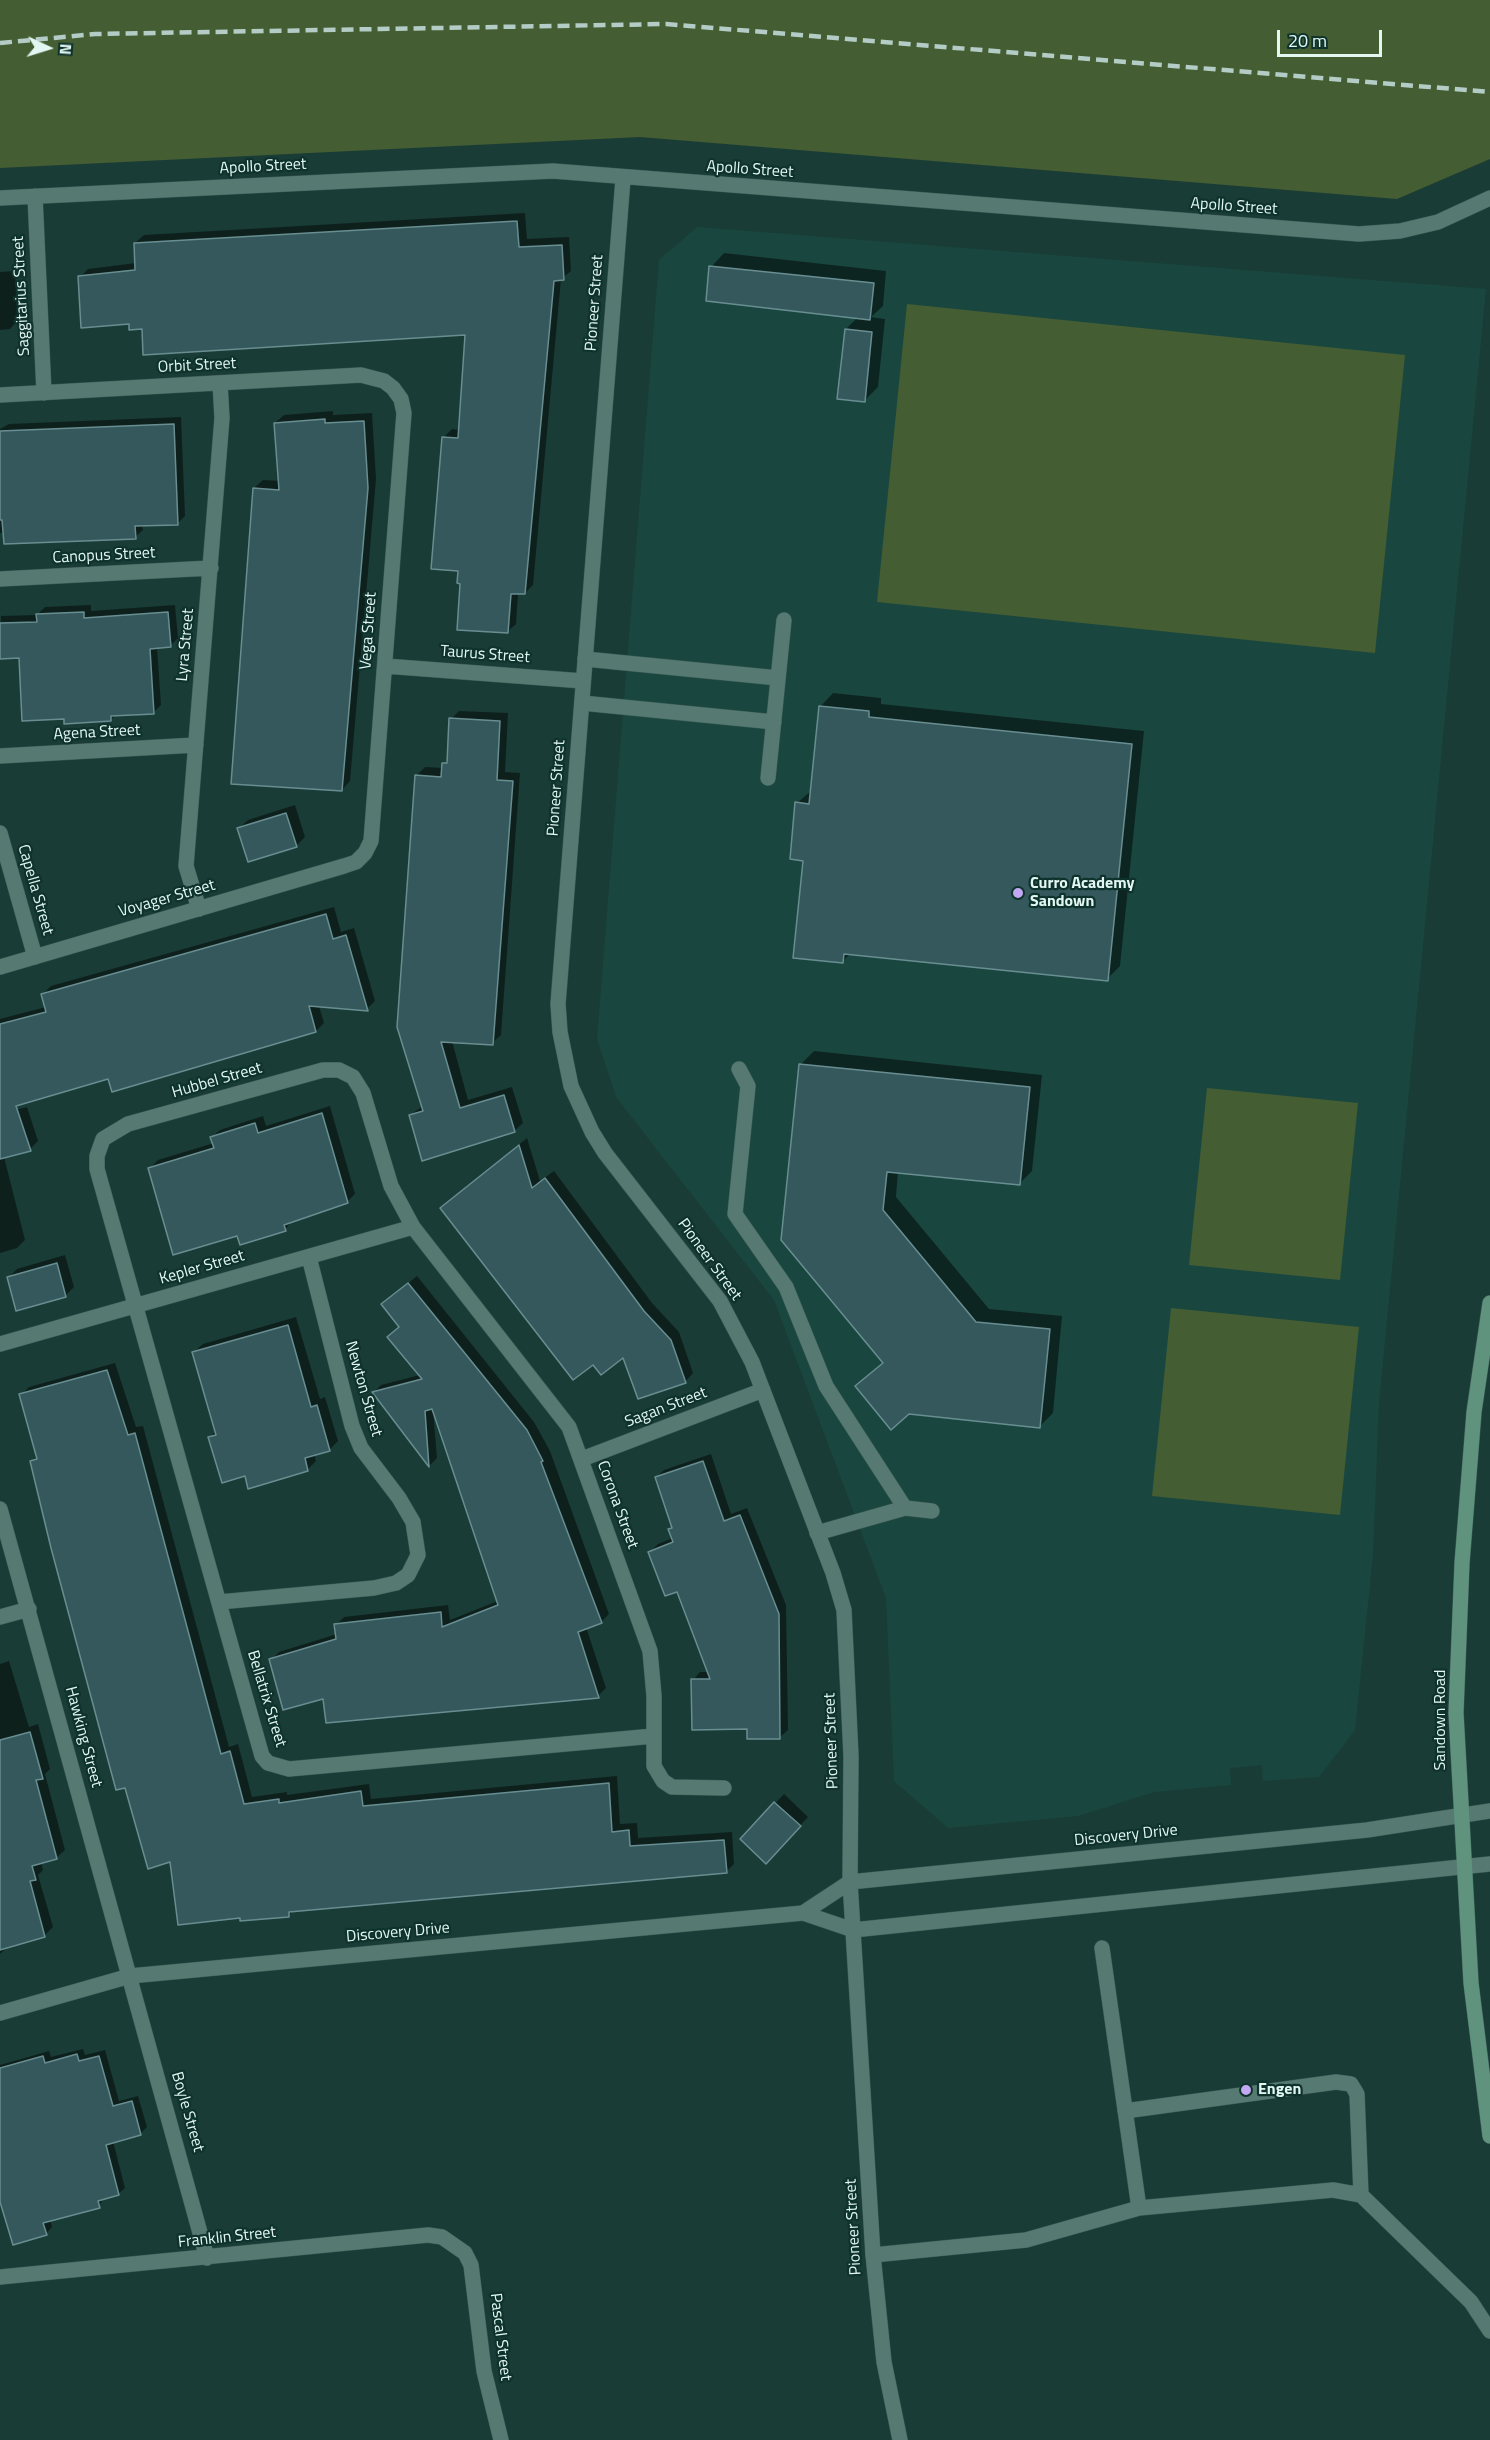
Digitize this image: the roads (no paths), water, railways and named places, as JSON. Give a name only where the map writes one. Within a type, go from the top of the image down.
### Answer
[{"type":"main road","name":"Sandown Road","points":[[1490,1304],[1474,1412],[1462,1563],[1456,1713],[1471,1983],[1490,2136]]},
{"type":"street","name":"Apollo Street","points":[[0,198],[553,171],[1359,234],[1400,231],[1438,222],[1490,198]]},
{"type":"street","name":"Pioneer Street","points":[[623,178],[558,1004],[564,1059],[577,1102],[605,1154],[720,1301],[764,1390],[840,1592],[846,1629],[852,1812],[850,1882],[873,2255],[884,2362],[900,2440]]},
{"type":"street","name":"Saggitarius Street","points":[[35,196],[44,393]]},
{"type":"street","name":"Orbit Street","points":[[0,395],[361,375],[384,381],[393,388]]},
{"type":"street","name":"Lyra Street","points":[[199,909],[186,866],[222,418],[220,383]]},
{"type":"street","name":"Vega Street","points":[[344,867],[365,853],[372,841],[404,413],[401,399],[393,388]]},
{"type":"street","name":"Canopus Street","points":[[0,579],[211,568]]},
{"type":"street","points":[[768,778],[784,620]]},
{"type":"street","points":[[585,659],[778,678]]},
{"type":"street","name":"Taurus Street","points":[[385,666],[583,681]]},
{"type":"street","points":[[582,703],[774,722]]},
{"type":"street","name":"Agena Street","points":[[0,756],[196,745]]},
{"type":"street","name":"Capella Street","points":[[0,833],[34,957]]},
{"type":"street","name":"Voyager Street","points":[[0,967],[344,867]]},
{"type":"street","points":[[739,1069],[748,1086],[735,1214],[786,1287],[826,1386],[905,1508]]},
{"type":"street","name":"Hubbel Street","points":[[136,1306],[97,1169],[97,1156],[103,1139],[128,1124],[323,1070],[339,1071],[353,1077],[363,1093],[392,1185],[413,1227]]},
{"type":"street","name":"Kepler Street","points":[[0,1344],[413,1227]]},
{"type":"street","name":"Corona Street","points":[[413,1227],[569,1428],[650,1651],[654,1766],[663,1781],[672,1787],[724,1788]]},
{"type":"street","name":"Newton Street","points":[[219,1602],[374,1588],[396,1583],[408,1575],[418,1555],[413,1522],[399,1498],[361,1448],[352,1426],[309,1257]]},
{"type":"street","name":"Bellatrix Street","points":[[136,1306],[262,1756],[268,1763],[289,1769],[654,1736]]},
{"type":"street","name":"Sagan Street","points":[[582,1459],[764,1390]]},
{"type":"street","points":[[817,1533],[905,1508],[932,1511]]},
{"type":"street","name":"Hawking Street","points":[[0,1509],[130,1976]]},
{"type":"street","points":[[0,1617],[29,1609]]},
{"type":"street","name":"Discovery Drive","points":[[803,1913],[850,1882],[1367,1830],[1490,1811]]},
{"type":"street","name":"Discovery Drive","points":[[0,2013],[130,1976],[803,1913],[853,1930],[1490,1864]]},
{"type":"street","points":[[1102,1948],[1139,2208]]},
{"type":"street","name":"Boyle Street","points":[[130,1976],[207,2258]]},
{"type":"street","points":[[1125,2111],[1336,2082],[1351,2084],[1357,2094],[1361,2195]]},
{"type":"street","points":[[873,2255],[1026,2240],[1139,2208],[1333,2190],[1361,2195],[1471,2302],[1490,2331]]},
{"type":"street","name":"Franklin Street","points":[[0,2277],[428,2235],[442,2237],[456,2244]]},
{"type":"street","name":"Pascal Street","points":[[456,2244],[465,2253],[475,2277],[484,2371],[501,2440]]},
{"type":"railway","points":[[0,43],[95,34],[666,24],[1490,92]]},
{"type":"place","name":"Curro Academy Sandown","points":[[1018,893]]},
{"type":"place","name":"Engen","points":[[1246,2090]]}]
